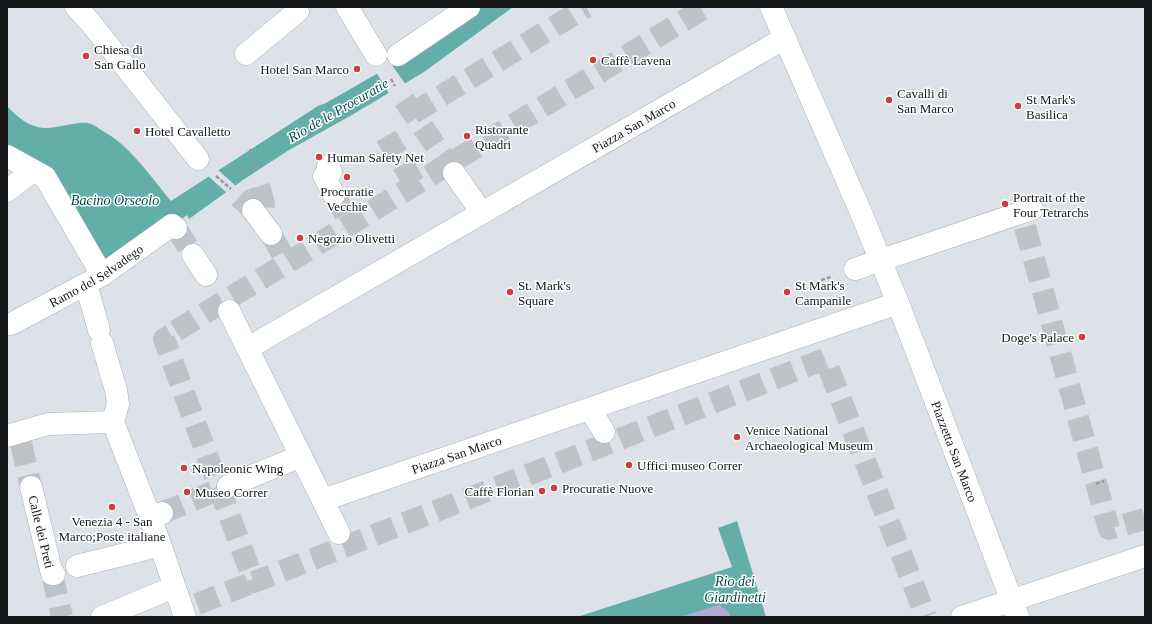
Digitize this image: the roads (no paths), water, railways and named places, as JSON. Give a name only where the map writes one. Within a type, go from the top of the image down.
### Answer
[{"type":"street","points":[[347,7],[376,55]]},
{"type":"street","points":[[398,54],[469,7]]},
{"type":"street","points":[[772,7],[785,38]]},
{"type":"street","points":[[246,54],[298,8]]},
{"type":"street","points":[[83,14],[198,159]]},
{"type":"street","name":"Piazza San Marco","points":[[248,348],[785,38]]},
{"type":"street","name":"Piazzetta San Marco","points":[[785,38],[881,260],[1015,609]]},
{"type":"street","points":[[7,156],[45,177],[94,280],[101,337],[116,390],[108,416],[156,515],[151,547],[168,590],[188,610]]},
{"type":"street","points":[[328,166],[331,172],[324,176],[334,195]]},
{"type":"street","points":[[7,191],[33,171]]},
{"type":"street","points":[[454,173],[482,213]]},
{"type":"street","points":[[253,210],[271,234]]},
{"type":"street","points":[[855,269],[1026,216]]},
{"type":"street","name":"Ramo del Selvadego","points":[[12,324],[94,280],[172,225],[176,228]]},
{"type":"street","points":[[193,255],[206,275]]},
{"type":"street","name":"Piazza San Marco","points":[[323,500],[590,409],[821,336],[898,303]]},
{"type":"street","points":[[229,311],[339,533]]},
{"type":"street","points":[[590,409],[604,432]]},
{"type":"street","points":[[15,436],[48,424],[108,416]]},
{"type":"street","points":[[228,486],[301,456]]},
{"type":"street","name":"Calle dei Preti","points":[[32,487],[52,574],[54,574]]},
{"type":"street","points":[[77,566],[151,547]]},
{"type":"street","points":[[962,617],[1015,609],[1108,568],[1145,556]]},
{"type":"street","points":[[102,617],[168,590]]},
{"type":"water","points":[[482,7],[513,7],[424,72],[289,150],[243,180],[189,219],[187,215],[182,219],[156,223],[111,255],[106,264],[7,146],[7,106],[24,121],[39,128],[90,123],[122,144],[148,172],[171,201],[318,106],[326,103],[392,65]]},
{"type":"water","name":"Rio dei Giardinetti","points":[[737,521],[766,617],[730,617],[728,612],[719,605],[681,617],[577,617],[732,567],[718,528]]},
{"type":"tunnel","points":[[413,113],[586,7]]},
{"type":"tunnel","points":[[176,331],[706,7]]},
{"type":"tunnel","points":[[404,100],[453,171]]},
{"type":"tunnel","points":[[386,136],[415,185]]},
{"type":"tunnel","points":[[259,186],[264,204],[263,223]]},
{"type":"tunnel","points":[[334,195],[351,224]]},
{"type":"tunnel","points":[[239,197],[253,210]]},
{"type":"tunnel","points":[[1025,227],[1109,529],[1145,519]]},
{"type":"tunnel","points":[[176,228],[193,255]]},
{"type":"tunnel","points":[[271,234],[287,263]]},
{"type":"tunnel","points":[[171,335],[164,339],[254,582],[825,359],[926,617]]},
{"type":"tunnel","points":[[21,443],[31,487]]},
{"type":"tunnel","points":[[162,513],[225,487]]},
{"type":"tunnel","points":[[52,574],[62,617]]},
{"type":"tunnel","points":[[197,604],[254,582]]},
{"type":"place","name":"Chiesa di San Gallo","points":[[86,56]]},
{"type":"place","name":"Caffè Lavena","points":[[593,60]]},
{"type":"place","name":"Hotel San Marco","points":[[357,69]]},
{"type":"place","name":"Cavalli di San Marco","points":[[889,100]]},
{"type":"place","name":"St Mark's Basilica","points":[[1018,106]]},
{"type":"place","name":"Hotel Cavalletto","points":[[137,131]]},
{"type":"place","name":"Ristorante Quadri","points":[[467,136]]},
{"type":"place","name":"Human Safety Net","points":[[319,157]]},
{"type":"place","name":"Procuratie Vecchie","points":[[347,177]]},
{"type":"place","name":"Portrait of the Four Tetrarchs","points":[[1005,204]]},
{"type":"place","name":"Negozio Olivetti","points":[[300,238]]},
{"type":"place","name":"St. Mark's Square","points":[[510,292]]},
{"type":"place","name":"St Mark's Campanile","points":[[787,292]]},
{"type":"place","name":"Doge's Palace","points":[[1082,337]]},
{"type":"place","name":"Venice National Archaeological Museum","points":[[737,437]]},
{"type":"place","name":"Uffici museo Correr","points":[[629,465]]},
{"type":"place","name":"Napoleonic Wing","points":[[184,468]]},
{"type":"place","name":"Procuratie Nuove","points":[[554,488]]},
{"type":"place","name":"Caffè Florian","points":[[542,491]]},
{"type":"place","name":"Museo Correr","points":[[187,492]]},
{"type":"place","name":"Venezia 4 - San Marco;Poste italiane","points":[[112,507]]},
{"type":"water label","name":"Rio de le Procuratie","points":[[338,110]]},
{"type":"water label","name":"Bacino Orseolo","points":[[115,200]]}]
